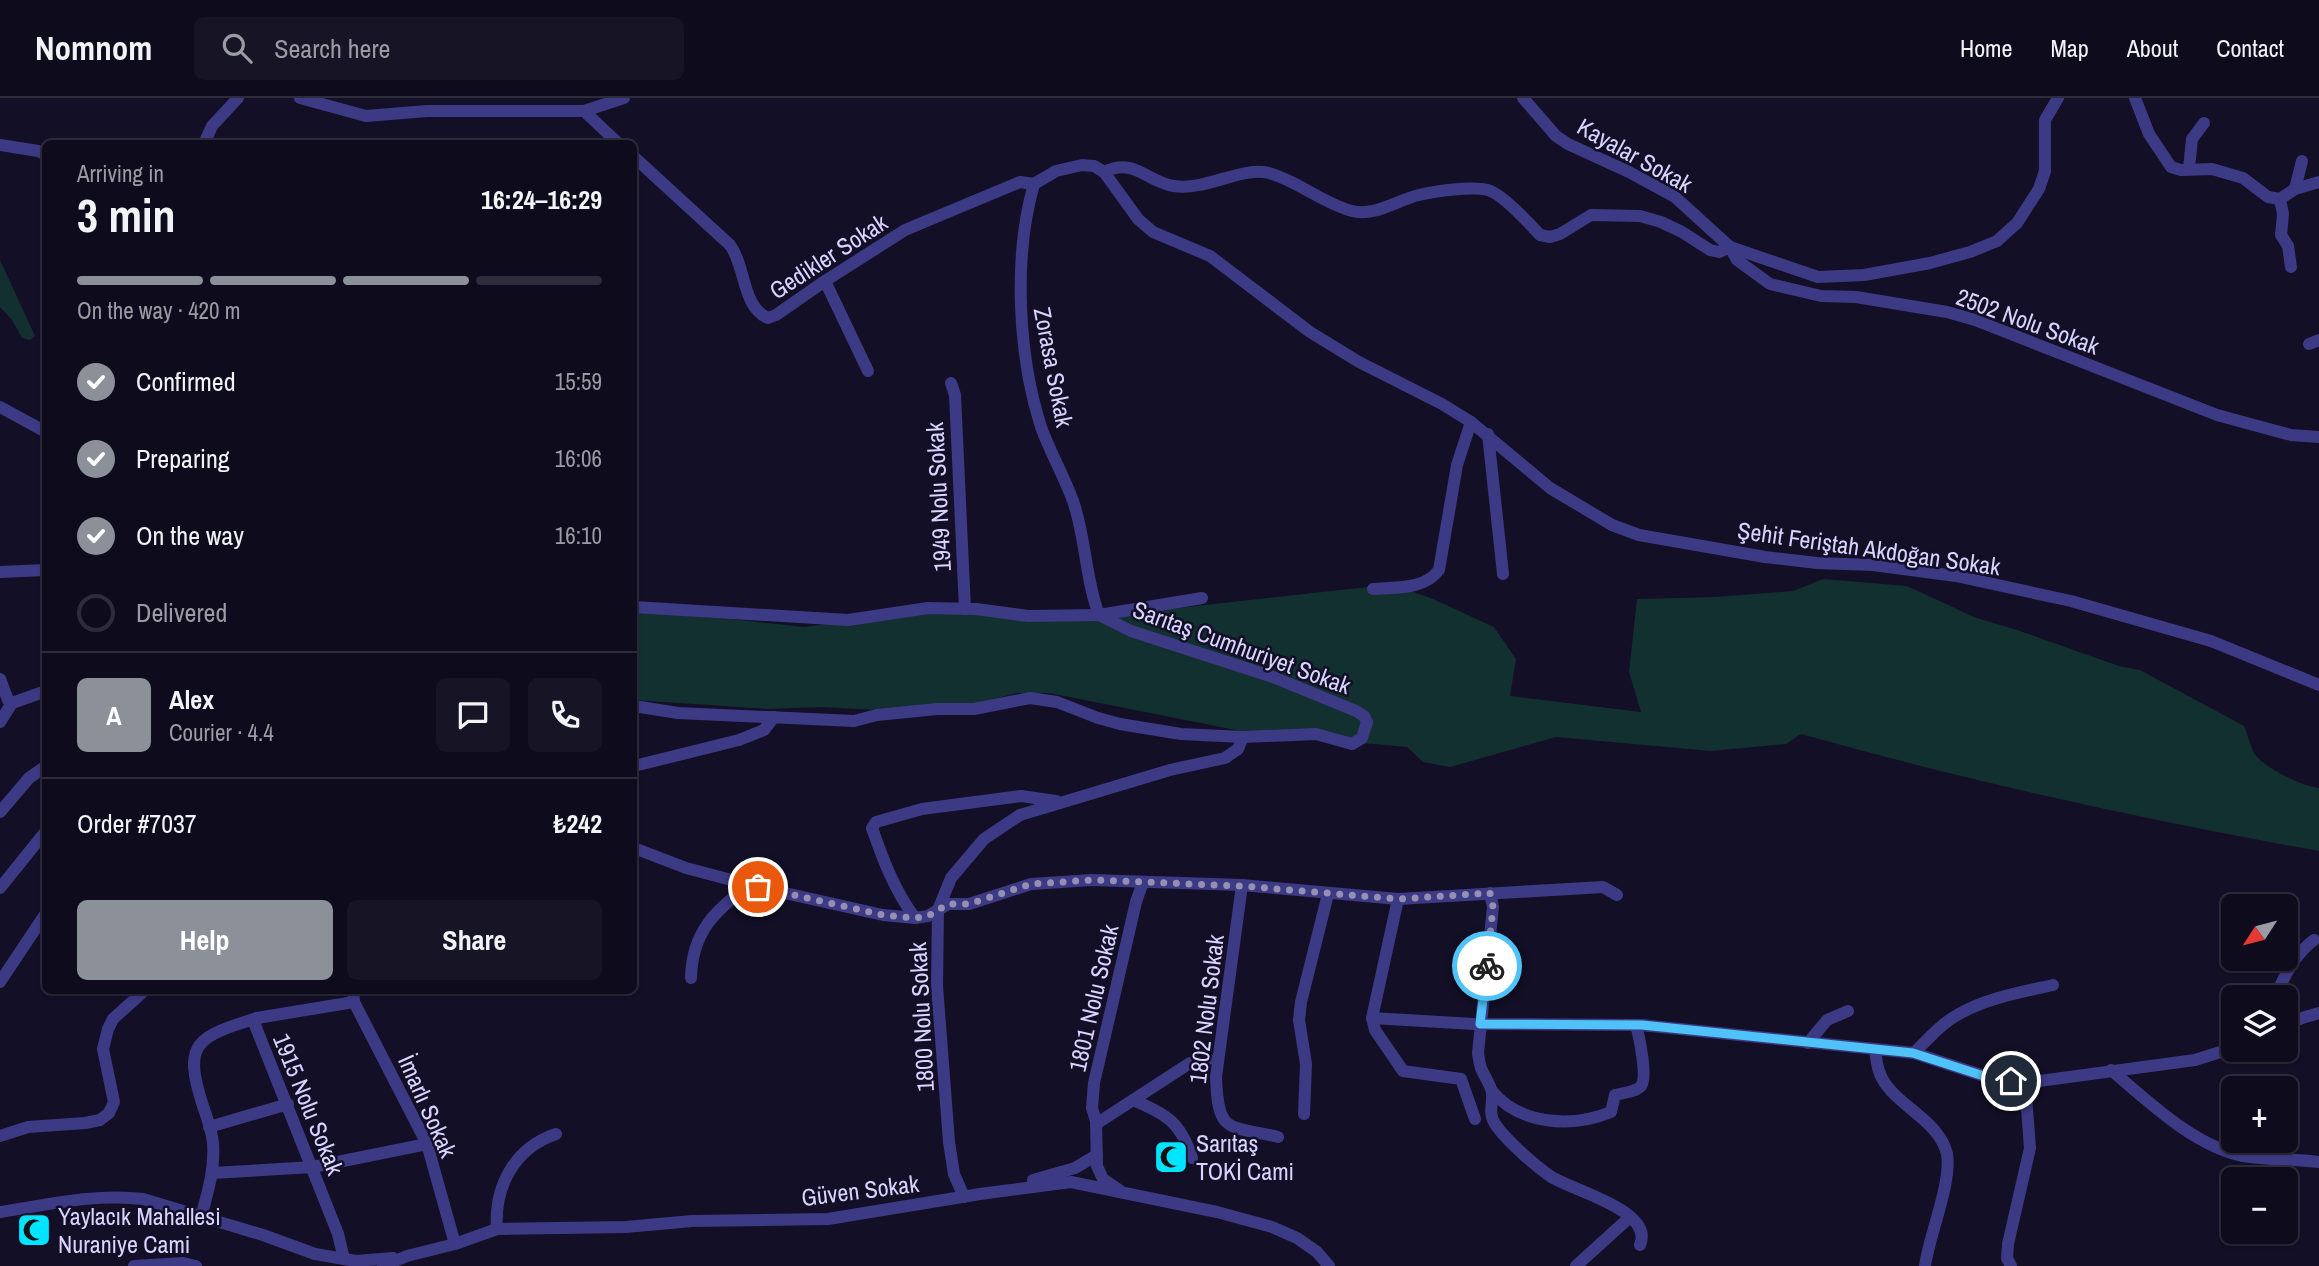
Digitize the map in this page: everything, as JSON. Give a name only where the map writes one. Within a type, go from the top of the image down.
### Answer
[{"type":"street","points":[[206,140],[212,126],[238,98]]},
{"type":"street","points":[[299,98],[366,116],[427,111],[584,111],[624,98]]},
{"type":"street","name":"Kayalar Sokak","points":[[1523,98],[1556,136],[1675,197],[1730,247]]},
{"type":"street","points":[[1104,172],[1122,166],[1134,168],[1174,186],[1205,184],[1252,171],[1266,172],[1317,197],[1354,211],[1366,212],[1418,195],[1480,188],[1492,191],[1540,235],[1550,237],[1560,234],[1591,215],[1640,216],[1682,232],[1710,250],[1719,252],[1730,247],[1818,277],[1864,275],[1930,263],[1970,252],[1997,241],[2017,223],[2039,189],[2045,171],[2045,120],[2058,98]]},
{"type":"street","points":[[2134,98],[2149,134],[2171,167],[2181,170],[2212,169],[2243,178],[2268,197],[2280,199],[2295,189],[2319,182]]},
{"type":"street","points":[[584,111],[615,140]]},
{"type":"street","points":[[2189,168],[2192,139],[2204,123]]},
{"type":"street","points":[[0,145],[42,154]]},
{"type":"street","name":"Gedikler Sokak","points":[[637,160],[730,246],[736,254],[754,309],[759,315],[768,318],[905,230],[1020,182],[1034,184]]},
{"type":"street","points":[[2295,189],[2302,161]]},
{"type":"street","points":[[1034,184],[1056,171],[1082,165],[1094,166],[1104,172],[1138,219],[1153,232],[1210,256],[1310,332],[1359,362],[1443,404],[1488,435],[1503,574]]},
{"type":"street","name":"Zorasa Sokak","points":[[1034,184],[1027,208],[1020,316],[1032,392],[1041,426],[1073,500],[1090,588],[1100,615]]},
{"type":"street","points":[[2280,199],[2283,214],[2281,235],[2288,246],[2291,267]]},
{"type":"street","name":"2502 Nolu Sokak","points":[[1730,247],[1737,260],[1760,278],[1781,288],[1821,296],[1856,298],[1947,312],[1975,320],[2217,415],[2291,435],[2319,437]]},
{"type":"street","points":[[825,281],[868,370]]},
{"type":"street","name":"1949 Nolu Sokak","points":[[951,383],[955,395],[965,608]]},
{"type":"street","points":[[0,407],[42,430]]},
{"type":"street","points":[[1373,589],[1420,584],[1433,578],[1439,570],[1457,465],[1471,422]]},
{"type":"street","name":"Şehit Feriştah Akdoğan Sokak","points":[[1488,435],[1549,488],[1581,509],[1612,525],[1651,537],[1765,557],[1817,563],[1873,565],[1956,576],[2071,601],[2211,641],[2319,685]]},
{"type":"street","points":[[0,572],[42,570]]},
{"type":"street","points":[[637,607],[848,620],[928,608],[965,608],[1028,615],[1100,615],[1202,598]]},
{"type":"street","name":"Sarıtaş Cumhuriyet Sokak","points":[[637,706],[678,713],[854,721],[877,715],[937,709],[974,709],[1030,698],[1058,702],[1120,724],[1181,734],[1243,737],[1316,734],[1352,744],[1362,738],[1367,722],[1356,710],[1273,677],[1130,631],[1100,615]]},
{"type":"street","points":[[0,679],[12,704]]},
{"type":"street","points":[[0,722],[12,704],[42,693]]},
{"type":"street","points":[[637,765],[739,740],[764,730],[774,717]]},
{"type":"street","name":"1800 Nolu Sokak","points":[[964,1197],[954,1174],[949,1142],[937,986],[938,910],[951,878],[984,839],[1020,815],[1170,770],[1225,758],[1238,749],[1243,737]]},
{"type":"street","points":[[0,812],[29,778],[42,769]]},
{"type":"street","points":[[915,918],[891,878],[872,828],[876,822],[922,809],[1021,796],[1060,801]]},
{"type":"street","points":[[0,888],[42,836]]},
{"type":"street","points":[[637,849],[686,868],[750,885],[883,915],[915,918],[928,916],[948,904],[969,904],[1031,884],[1092,880],[1242,886],[1398,899],[1603,887],[1617,895]]},
{"type":"street","name":"1801 Nolu Sokak","points":[[1125,1194],[1103,1179],[1097,1166],[1096,1124],[1092,1108],[1094,1083],[1143,882]]},
{"type":"street","points":[[691,978],[691,957],[713,914],[750,885]]},
{"type":"street","name":"1802 Nolu Sokak","points":[[1242,886],[1216,1077],[1217,1101],[1219,1113],[1229,1125],[1278,1137]]},
{"type":"street","points":[[1496,893],[1478,1053],[1481,1068],[1500,1102],[1518,1113],[1551,1121],[1576,1121],[1611,1112],[1615,1095],[1639,1088],[1643,1084],[1636,1025]]},
{"type":"street","points":[[1304,1114],[1306,1054],[1299,1020],[1328,894]]},
{"type":"street","points":[[1398,899],[1372,1018],[1375,1030],[1403,1070],[1461,1079],[1475,1119]]},
{"type":"street","points":[[0,982],[42,919]]},
{"type":"street","points":[[2281,985],[2304,948],[2314,940]]},
{"type":"street","points":[[1913,1053],[1945,1023],[1959,1014],[2009,995],[2053,985]]},
{"type":"street","points":[[0,1136],[29,1127],[100,1120],[109,1113],[114,1102],[103,1049],[108,1029],[113,1019],[141,994]]},
{"type":"street","name":"1915 Nolu Sokak","points":[[344,1259],[338,1234],[313,1167],[257,1030],[257,1018],[353,996]]},
{"type":"street","name":"İmarlı Sokak","points":[[353,996],[427,1144],[455,1244]]},
{"type":"street","points":[[1808,1043],[1827,1020],[1847,1011]]},
{"type":"street","points":[[2298,1020],[2319,1013]]},
{"type":"street","points":[[201,1217],[212,1173],[213,1141],[194,1077],[194,1052],[221,1029],[257,1018]]},
{"type":"street","points":[[1372,1018],[1480,1024],[1636,1025],[1913,1053],[1996,1080],[2025,1083],[2195,1060],[2221,1052]]},
{"type":"street","points":[[1875,1050],[1877,1069],[1887,1087],[1918,1114],[1943,1142],[1947,1157],[1946,1178],[1925,1266]]},
{"type":"street","points":[[1096,1124],[1191,1063],[1208,1059]]},
{"type":"street","points":[[2111,1070],[2161,1112],[2214,1147],[2244,1156],[2319,1162]]},
{"type":"street","points":[[2011,1266],[2007,1258],[2008,1244],[2030,1148],[2025,1083]]},
{"type":"street","points":[[1492,1091],[1490,1111],[1494,1123],[1506,1137],[1549,1175],[1615,1205],[1630,1217],[1641,1231],[1640,1245]]},
{"type":"street","points":[[1133,1100],[1170,1118],[1179,1127],[1192,1158]]},
{"type":"street","points":[[209,1127],[288,1104]]},
{"type":"street","points":[[497,1229],[499,1192],[515,1162],[532,1145],[556,1134]]},
{"type":"street","points":[[212,1173],[313,1167],[427,1144]]},
{"type":"street","points":[[1018,1188],[1027,1182],[1075,1168],[1097,1155]]},
{"type":"street","points":[[2285,1167],[2287,1159]]},
{"type":"street","name":"Güven Sokak","points":[[383,1266],[407,1256],[455,1244],[497,1229],[625,1227],[692,1221],[814,1220],[1070,1182],[1217,1212],[1272,1227],[1297,1238],[1317,1252],[1329,1266]]},
{"type":"street","points":[[0,1212],[99,1197],[125,1197],[143,1199],[263,1235],[315,1254],[356,1261],[407,1256]]},
{"type":"street","points":[[1576,1266],[1630,1217]]},
{"type":"street","points":[[134,1266],[183,1263],[196,1266]]},
{"type":"green space","points":[[0,260],[35,336],[30,340],[22,338],[12,320],[0,307]]},
{"type":"green space","points":[[1823,579],[1907,586],[1974,617],[2119,666],[2140,670],[2244,726],[2254,753],[2265,764],[2294,780],[2319,788],[2319,851],[2058,799],[1801,734],[1786,744],[1711,751],[1556,737],[1450,767],[1423,762],[1407,747],[1251,733],[1049,693],[1016,693],[966,707],[912,712],[822,707],[767,709],[637,700],[637,612],[804,627],[950,608],[1071,615],[1169,609],[1377,586],[1402,588],[1494,627],[1516,659],[1510,696],[1641,712],[1629,672],[1637,599],[1793,591]]},
{"type":"way so far","points":[[758,887],[883,915],[915,918],[928,916],[948,904],[969,904],[1031,884],[1092,880],[1242,886],[1398,899],[1490,893],[1493,907],[1487,966]]},
{"type":"place","name":"Sarıtaş TOKİ Cami","points":[[1171,1157]]},
{"type":"place","name":"Yaylacık Mahallesi Nuraniye Cami","points":[[34,1230]]},
{"type":"route","points":[[1487,966],[1480,1024],[1642,1025],[1913,1053],[1996,1080],[2011,1081]]}]
